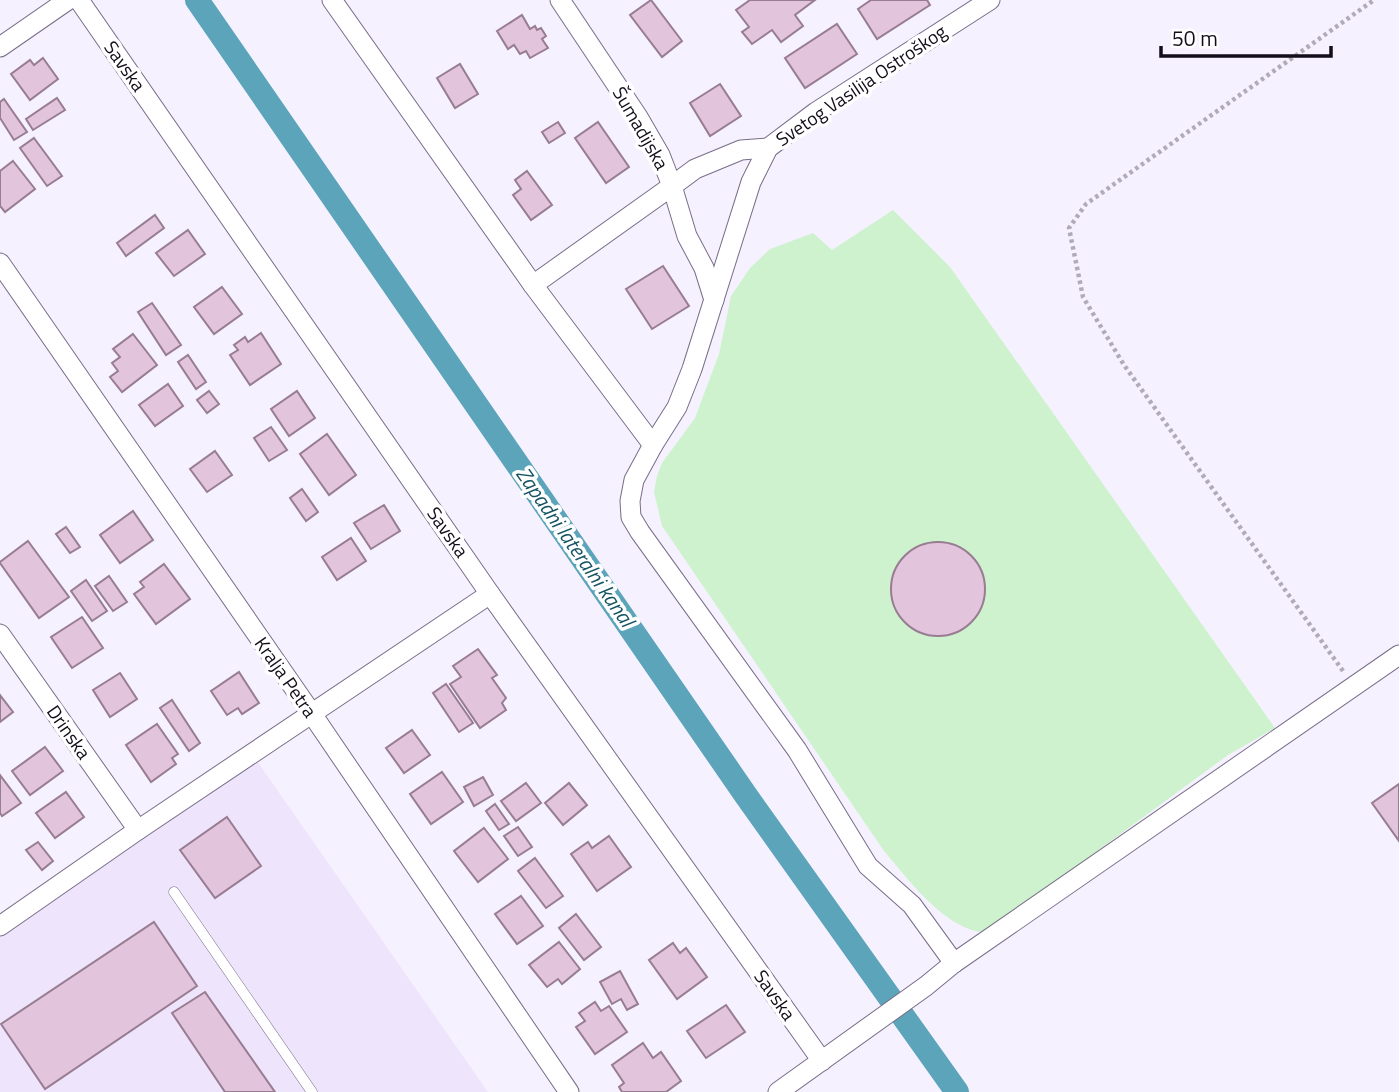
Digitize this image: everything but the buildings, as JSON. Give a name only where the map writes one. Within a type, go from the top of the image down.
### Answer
[{"type":"street","points":[[0,47],[68,0]]},
{"type":"street","name":"Savska","points":[[79,0],[490,594],[822,1061]]},
{"type":"street","points":[[332,0],[534,285],[653,445]]},
{"type":"street","name":"Šumadijska","points":[[534,285],[672,186],[660,155],[638,117],[560,0]]},
{"type":"street","name":"Svetog Vasilija Ostroškog","points":[[768,148],[816,112],[990,0]]},
{"type":"street","points":[[714,300],[704,268],[687,236],[672,186],[695,169],[741,150],[768,148]]},
{"type":"street","points":[[768,148],[751,182],[692,369],[677,407],[634,480],[630,501],[631,517],[639,532],[797,750],[868,866],[912,905],[954,963]]},
{"type":"street","name":"Kralja Petra","points":[[0,263],[569,1092]]},
{"type":"street","points":[[0,926],[490,594]]},
{"type":"street","name":"Drinska","points":[[0,634],[138,830]]},
{"type":"street","points":[[778,1092],[954,963],[1399,654]]},
{"type":"lane","points":[[174,892],[312,1092]]},
{"type":"path","points":[[1354,686],[1124,365],[1083,297],[1069,228],[1086,204],[1374,0]]},
{"type":"shaded area","points":[[257,761],[488,1092],[0,1092],[0,936]]},
{"type":"green space","points":[[893,210],[950,267],[1275,728],[1228,755],[987,932],[958,924],[944,914],[917,889],[884,851],[662,526],[654,492],[662,463],[695,418],[719,354],[731,296],[750,268],[770,249],[813,233],[832,250]]},
{"type":"waterway","name":"Zapadni lateralni kanal","points":[[197,0],[747,797],[957,1092]]}]
